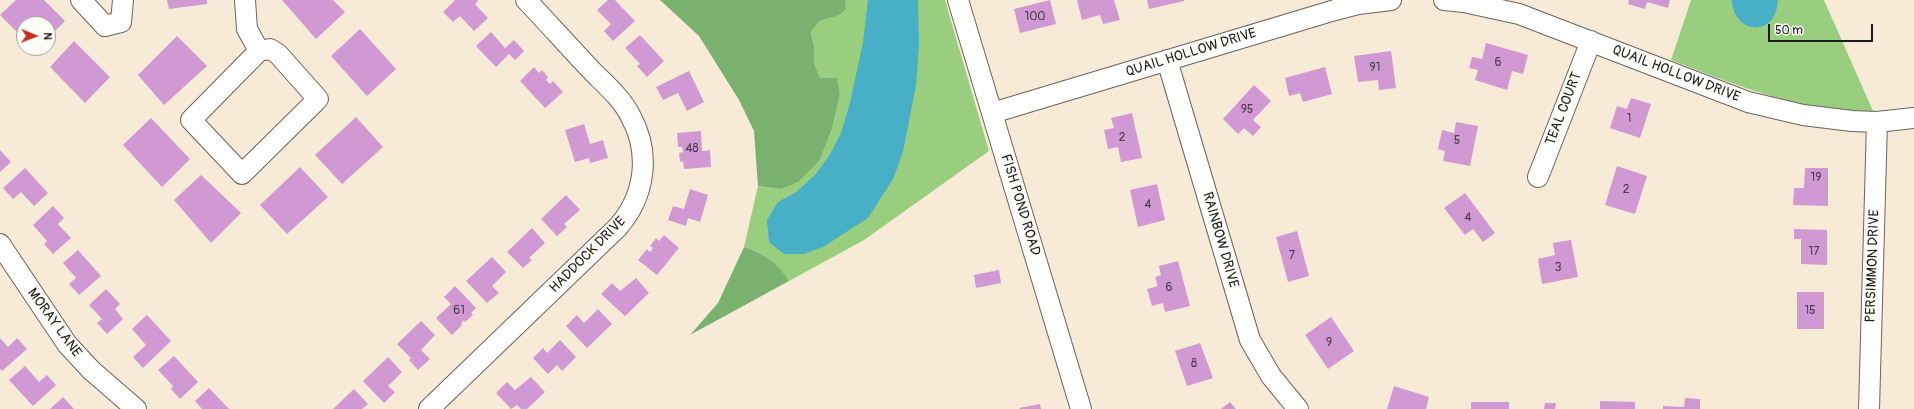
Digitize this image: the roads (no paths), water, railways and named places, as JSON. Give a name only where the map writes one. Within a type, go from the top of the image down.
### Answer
[{"type":"street","points":[[81,0],[105,26],[121,22],[123,0]]},
{"type":"street","points":[[245,0],[247,29],[259,51]]},
{"type":"street","name":"HADDOCK DRIVE","points":[[429,409],[618,227],[629,215],[636,201],[640,186],[642,160],[640,138],[626,109],[526,0]]},
{"type":"street","name":"FISH POND ROAD","points":[[958,0],[1081,409]]},
{"type":"street","name":"QUAIL HOLLOW DRIVE","points":[[992,113],[1334,10],[1358,4],[1391,0]]},
{"type":"street","name":"QUAIL HOLLOW DRIVE","points":[[1444,0],[1464,2],[1518,14],[1748,102],[1803,115],[1877,122],[1914,118]]},
{"type":"street","name":"TEAL COURT","points":[[1538,176],[1590,41]]},
{"type":"street","points":[[270,50],[278,54],[318,99],[242,174],[191,120],[259,51],[270,50]]},
{"type":"street","name":"RAINBOW DRIVE","points":[[1167,60],[1250,340],[1271,376],[1298,409]]},
{"type":"street","name":"PERSIMMON DRIVE","points":[[1869,409],[1877,122]]},
{"type":"street","name":"MORAY LANE","points":[[0,244],[67,344],[91,370],[136,409]]},
{"type":"water","points":[[868,0],[918,0],[919,44],[916,85],[903,152],[893,179],[868,218],[823,247],[804,254],[784,254],[769,242],[767,220],[778,202],[795,193],[815,175],[829,156],[841,133],[850,103],[863,42]]},
{"type":"water","points":[[1732,0],[1778,0],[1775,13],[1770,22],[1762,26],[1754,27],[1746,25],[1739,19],[1734,11]]}]
